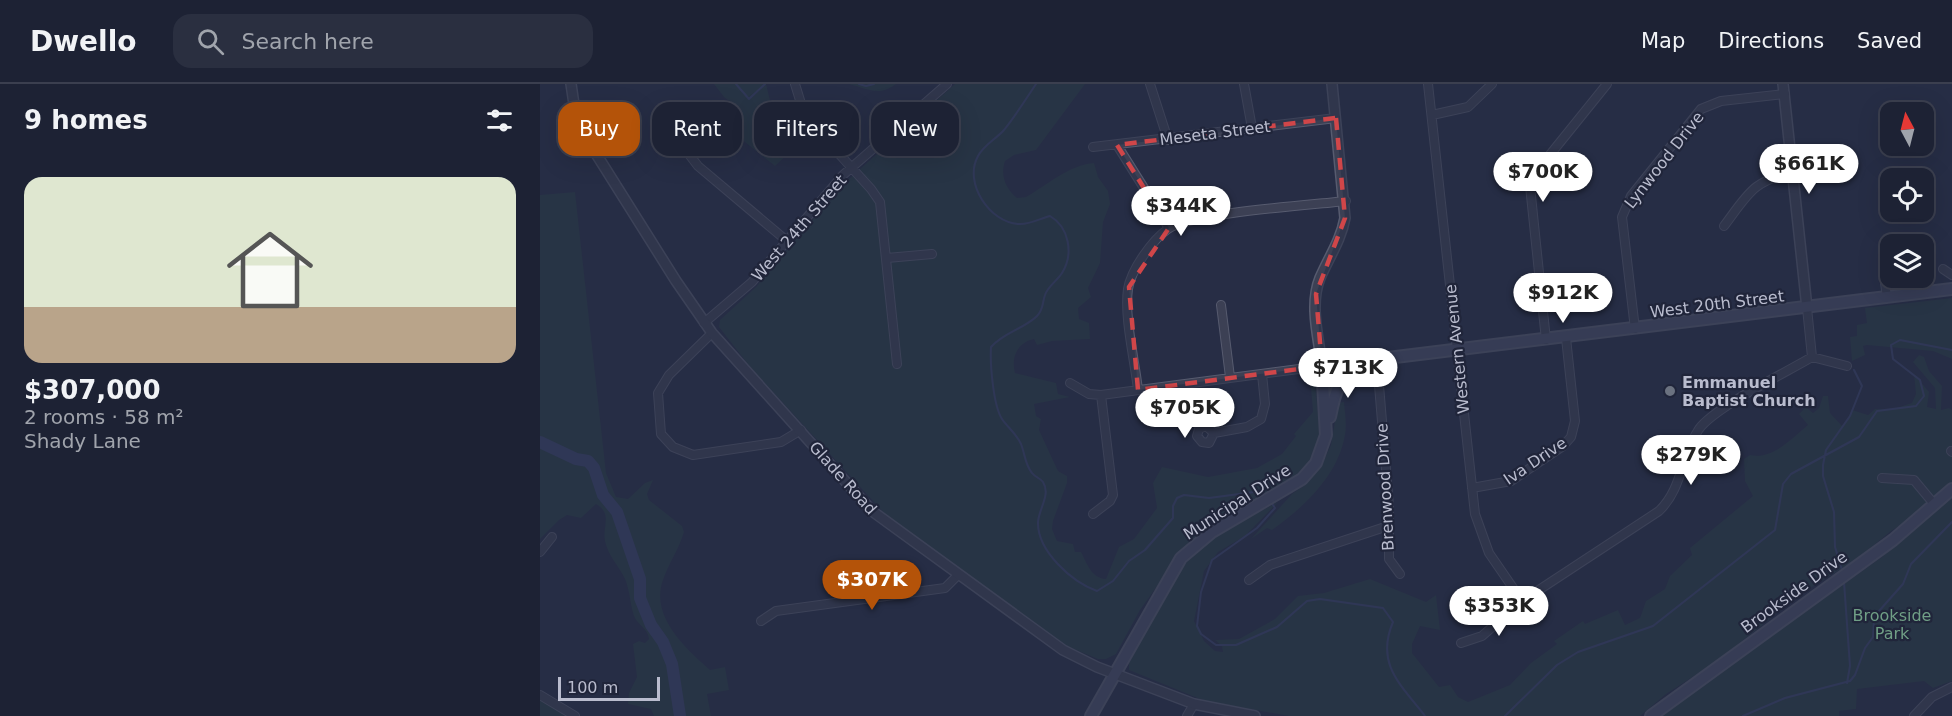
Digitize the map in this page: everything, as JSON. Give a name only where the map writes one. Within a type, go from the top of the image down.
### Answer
[{"type":"main road","name":"West 20th Street","points":[[1322,366],[1566,338],[1952,289]]},
{"type":"main road","points":[[1326,435],[1338,383],[1347,374],[1374,361]]},
{"type":"main road","name":"Municipal Drive","points":[[1091,716],[1181,558],[1212,532],[1302,479],[1316,463],[1326,435],[1322,366]]},
{"type":"main road","name":"Brookside Drive","points":[[1651,716],[1893,540],[1952,489]]},
{"type":"street","name":"Glade Road","points":[[571,84],[576,118],[583,133],[667,268],[704,322],[872,511],[957,576],[1063,650],[1114,673],[1194,704],[1256,716]]},
{"type":"street","points":[[795,84],[803,110],[810,122],[852,167],[880,202],[897,364]]},
{"type":"street","name":"West 24th Street","points":[[704,322],[752,282],[852,167],[947,84]]},
{"type":"street","points":[[1150,84],[1168,140]]},
{"type":"street","points":[[1244,84],[1252,128]]},
{"type":"street","name":"Municipal Drive","points":[[1322,366],[1316,294],[1320,279],[1342,232],[1346,201],[1332,84]]},
{"type":"street","name":"Western Avenue","points":[[1428,84],[1472,488],[1478,522],[1489,553],[1522,601]]},
{"type":"street","points":[[1432,115],[1468,107],[1492,84]]},
{"type":"street","points":[[1546,340],[1530,186],[1536,172],[1606,84]]},
{"type":"street","points":[[1784,89],[1812,357]]},
{"type":"street","name":"Lynwood Drive","points":[[1635,329],[1623,217],[1631,196],[1701,109],[1721,101],[1784,89]]},
{"type":"street","name":"Meseta Street","points":[[1093,147],[1168,140],[1336,118]]},
{"type":"street","points":[[1118,145],[1169,228]]},
{"type":"street","points":[[690,156],[698,166],[787,241]]},
{"type":"street","points":[[1724,226],[1758,184],[1769,178],[1792,174]]},
{"type":"street","points":[[1138,390],[1128,307],[1129,287],[1136,270],[1169,228],[1199,219],[1346,201]]},
{"type":"street","points":[[887,258],[932,254]]},
{"type":"street","points":[[1943,269],[1952,275]]},
{"type":"street","points":[[1886,288],[1887,297]]},
{"type":"street","points":[[1221,305],[1230,377]]},
{"type":"street","points":[[712,333],[669,375],[658,393],[661,434],[673,447],[693,455],[781,442],[801,430]]},
{"type":"street","name":"Iva Drive","points":[[1472,488],[1507,483],[1563,446],[1571,437],[1575,420],[1566,338]]},
{"type":"street","points":[[1461,643],[1482,636],[1522,601],[1664,506],[1675,490],[1692,441],[1711,417],[1812,357],[1847,366]]},
{"type":"street","name":"Brenwood Drive","points":[[1374,361],[1389,506],[1389,559],[1400,574]]},
{"type":"street","name":"West 20th Street","points":[[1097,395],[1322,366]]},
{"type":"street","points":[[1214,433],[1247,428],[1261,419],[1265,404],[1262,374]]},
{"type":"street","points":[[1070,382],[1097,395],[1113,495],[1110,501],[1093,514]]},
{"type":"street","points":[[1882,478],[1914,480],[1935,504]]},
{"type":"street","points":[[1249,580],[1270,565],[1388,526]]},
{"type":"street","points":[[540,552],[552,537]]},
{"type":"street","points":[[762,621],[776,611],[945,588],[957,576]]},
{"type":"street","points":[[1914,716],[1938,692],[1952,687]]},
{"type":"street","points":[[540,695],[575,716]]},
{"type":"street","points":[[1186,716],[1194,704]]},
{"type":"highlighted area","points":[[1336,118],[1345,218],[1316,294],[1322,366],[1138,390],[1129,287],[1169,228],[1117,145]]},
{"type":"green space","points":[[714,84],[766,84],[770,102],[754,102],[754,149],[742,140],[742,102],[731,102]]},
{"type":"green space","points":[[849,84],[896,84],[879,91]]},
{"type":"green space","points":[[955,84],[1085,84],[1036,150],[1014,155],[1005,161],[1003,172],[1007,186],[1017,198],[1026,197],[1076,167],[1094,163],[1098,177],[1108,191],[1110,204],[1103,222],[1100,263],[1088,288],[1091,297],[1078,308],[1079,319],[1089,323],[1090,339],[1052,341],[1037,345],[1034,339],[1019,347],[1014,362],[1015,373],[1056,383],[1058,394],[1070,397],[1034,404],[1036,416],[1041,419],[1039,430],[1058,471],[1067,476],[1067,483],[1052,529],[1057,541],[1073,544],[1075,552],[1081,552],[1090,569],[1097,576],[1106,579],[1119,547],[1134,539],[1157,508],[1153,483],[1162,467],[1208,477],[1257,468],[1282,454],[1296,436],[1294,434],[1313,412],[1310,376],[1315,381],[1320,436],[1308,464],[1286,484],[1214,524],[1188,543],[1140,610],[1116,654],[1106,659],[1098,659],[1064,645],[885,514],[751,368],[719,327],[720,320],[756,287],[840,187],[875,156],[959,156],[959,102],[935,102]]},
{"type":"green space","points":[[762,156],[786,156],[775,166]]},
{"type":"green space","points":[[575,192],[606,473],[616,497],[628,499],[645,483],[653,480],[647,494],[649,500],[682,526],[684,532],[682,538],[663,580],[660,593],[661,606],[672,630],[700,661],[710,670],[725,667],[729,690],[707,694],[711,716],[681,716],[673,664],[664,640],[645,605],[643,578],[618,508],[601,485],[592,461],[559,450],[540,438],[540,195]]},
{"type":"green space","points":[[1952,298],[1952,359],[1933,351],[1867,345],[1863,346],[1865,355],[1852,361],[1850,337],[1857,336],[1857,325],[1867,323],[1865,308]]},
{"type":"green space","points":[[1919,355],[1924,357],[1929,371],[1942,386],[1941,410],[1949,408],[1952,410],[1952,482],[1909,520],[1891,531],[1857,559],[1804,592],[1713,664],[1666,694],[1640,716],[1289,716],[1205,701],[1129,670],[1129,663],[1159,605],[1186,563],[1214,537],[1278,502],[1245,536],[1218,552],[1204,571],[1194,621],[1204,641],[1215,651],[1223,652],[1222,646],[1215,640],[1239,639],[1275,619],[1298,596],[1324,593],[1370,579],[1426,602],[1436,595],[1440,630],[1420,626],[1412,644],[1412,653],[1439,687],[1450,685],[1458,697],[1468,702],[1510,685],[1531,663],[1557,644],[1554,641],[1583,621],[1585,624],[1618,610],[1625,625],[1640,618],[1646,601],[1665,589],[1670,576],[1692,555],[1690,548],[1753,496],[1745,481],[1744,459],[1750,455],[1758,456],[1774,451],[1788,442],[1808,425],[1799,414],[1806,407],[1813,413],[1819,408],[1823,396],[1828,396],[1830,413],[1843,427],[1852,410],[1868,415],[1875,409],[1890,410],[1912,403],[1916,394],[1914,374],[1929,392],[1927,407],[1936,409],[1935,388],[1913,362]]},
{"type":"green space","points":[[1344,402],[1345,435],[1335,464],[1327,477],[1307,501],[1284,521],[1272,530],[1267,528],[1251,539],[1292,494],[1306,484],[1322,464],[1331,445],[1338,403]]},
{"type":"green space","points":[[540,444],[590,466],[604,498],[616,512],[637,576],[639,601],[670,665],[679,716],[654,716],[651,709],[628,704],[629,693],[637,677],[633,644],[639,641],[645,643],[649,639],[647,632],[634,616],[625,579],[606,546],[604,536],[606,516],[601,508],[596,504],[581,518],[567,515],[540,539]]},
{"type":"green space","name":"Brookside Park","points":[[1952,498],[1952,681],[1933,688],[1924,681],[1857,689],[1856,709],[1839,711],[1839,716],[1659,716],[1882,557]]},
{"type":"green space","points":[[540,699],[568,716],[540,716]]},
{"type":"waterway","points":[[736,84],[749,99],[765,84]]},
{"type":"waterway","points":[[859,84],[866,86],[874,84]]},
{"type":"waterway","points":[[1036,84],[1004,130],[978,156],[974,167],[974,178],[982,200],[998,217],[1008,222],[1023,224],[1050,216],[1062,227],[1068,242],[1066,266],[1046,292],[1039,313],[991,347],[993,384],[999,413],[1019,440],[1030,470],[1045,487],[1046,492],[1038,522],[1043,544],[1067,573],[1097,591],[1113,581],[1129,561],[1145,550],[1173,518],[1173,506],[1177,498],[1184,495],[1209,498],[1262,491],[1265,495]]},
{"type":"waterway","points":[[1505,716],[1557,665],[1578,652],[1653,626],[1775,530],[1783,484],[1791,474],[1859,437],[1877,411],[1916,406],[1924,396],[1920,380],[1893,359],[1891,345],[1900,340],[1952,350]]},
{"type":"waterway","points":[[1843,573],[1835,547],[1834,512],[1823,476],[1823,465],[1826,450],[1850,416],[1862,386],[1854,370]]},
{"type":"waterway","points":[[540,442],[576,459],[588,461],[594,468],[603,495],[617,512],[640,579],[640,598],[651,625],[663,642],[672,664],[680,716]]},
{"type":"waterway","points":[[1271,502],[1275,508],[1257,528],[1212,560],[1201,592],[1197,626],[1201,634],[1216,645],[1236,645],[1277,627],[1307,601],[1320,599],[1383,608],[1393,622],[1387,650],[1393,673],[1425,716]]},
{"type":"waterway","points":[[1743,716],[1785,698],[1850,681],[1855,675],[1865,648],[1873,637],[1874,621],[1879,611],[1903,584],[1911,564],[1952,522]]},
{"type":"waterway","points":[[1844,582],[1850,666],[1847,683]]},
{"type":"place","name":"Emmanuel Baptist Church","points":[[1670,391]]}]
